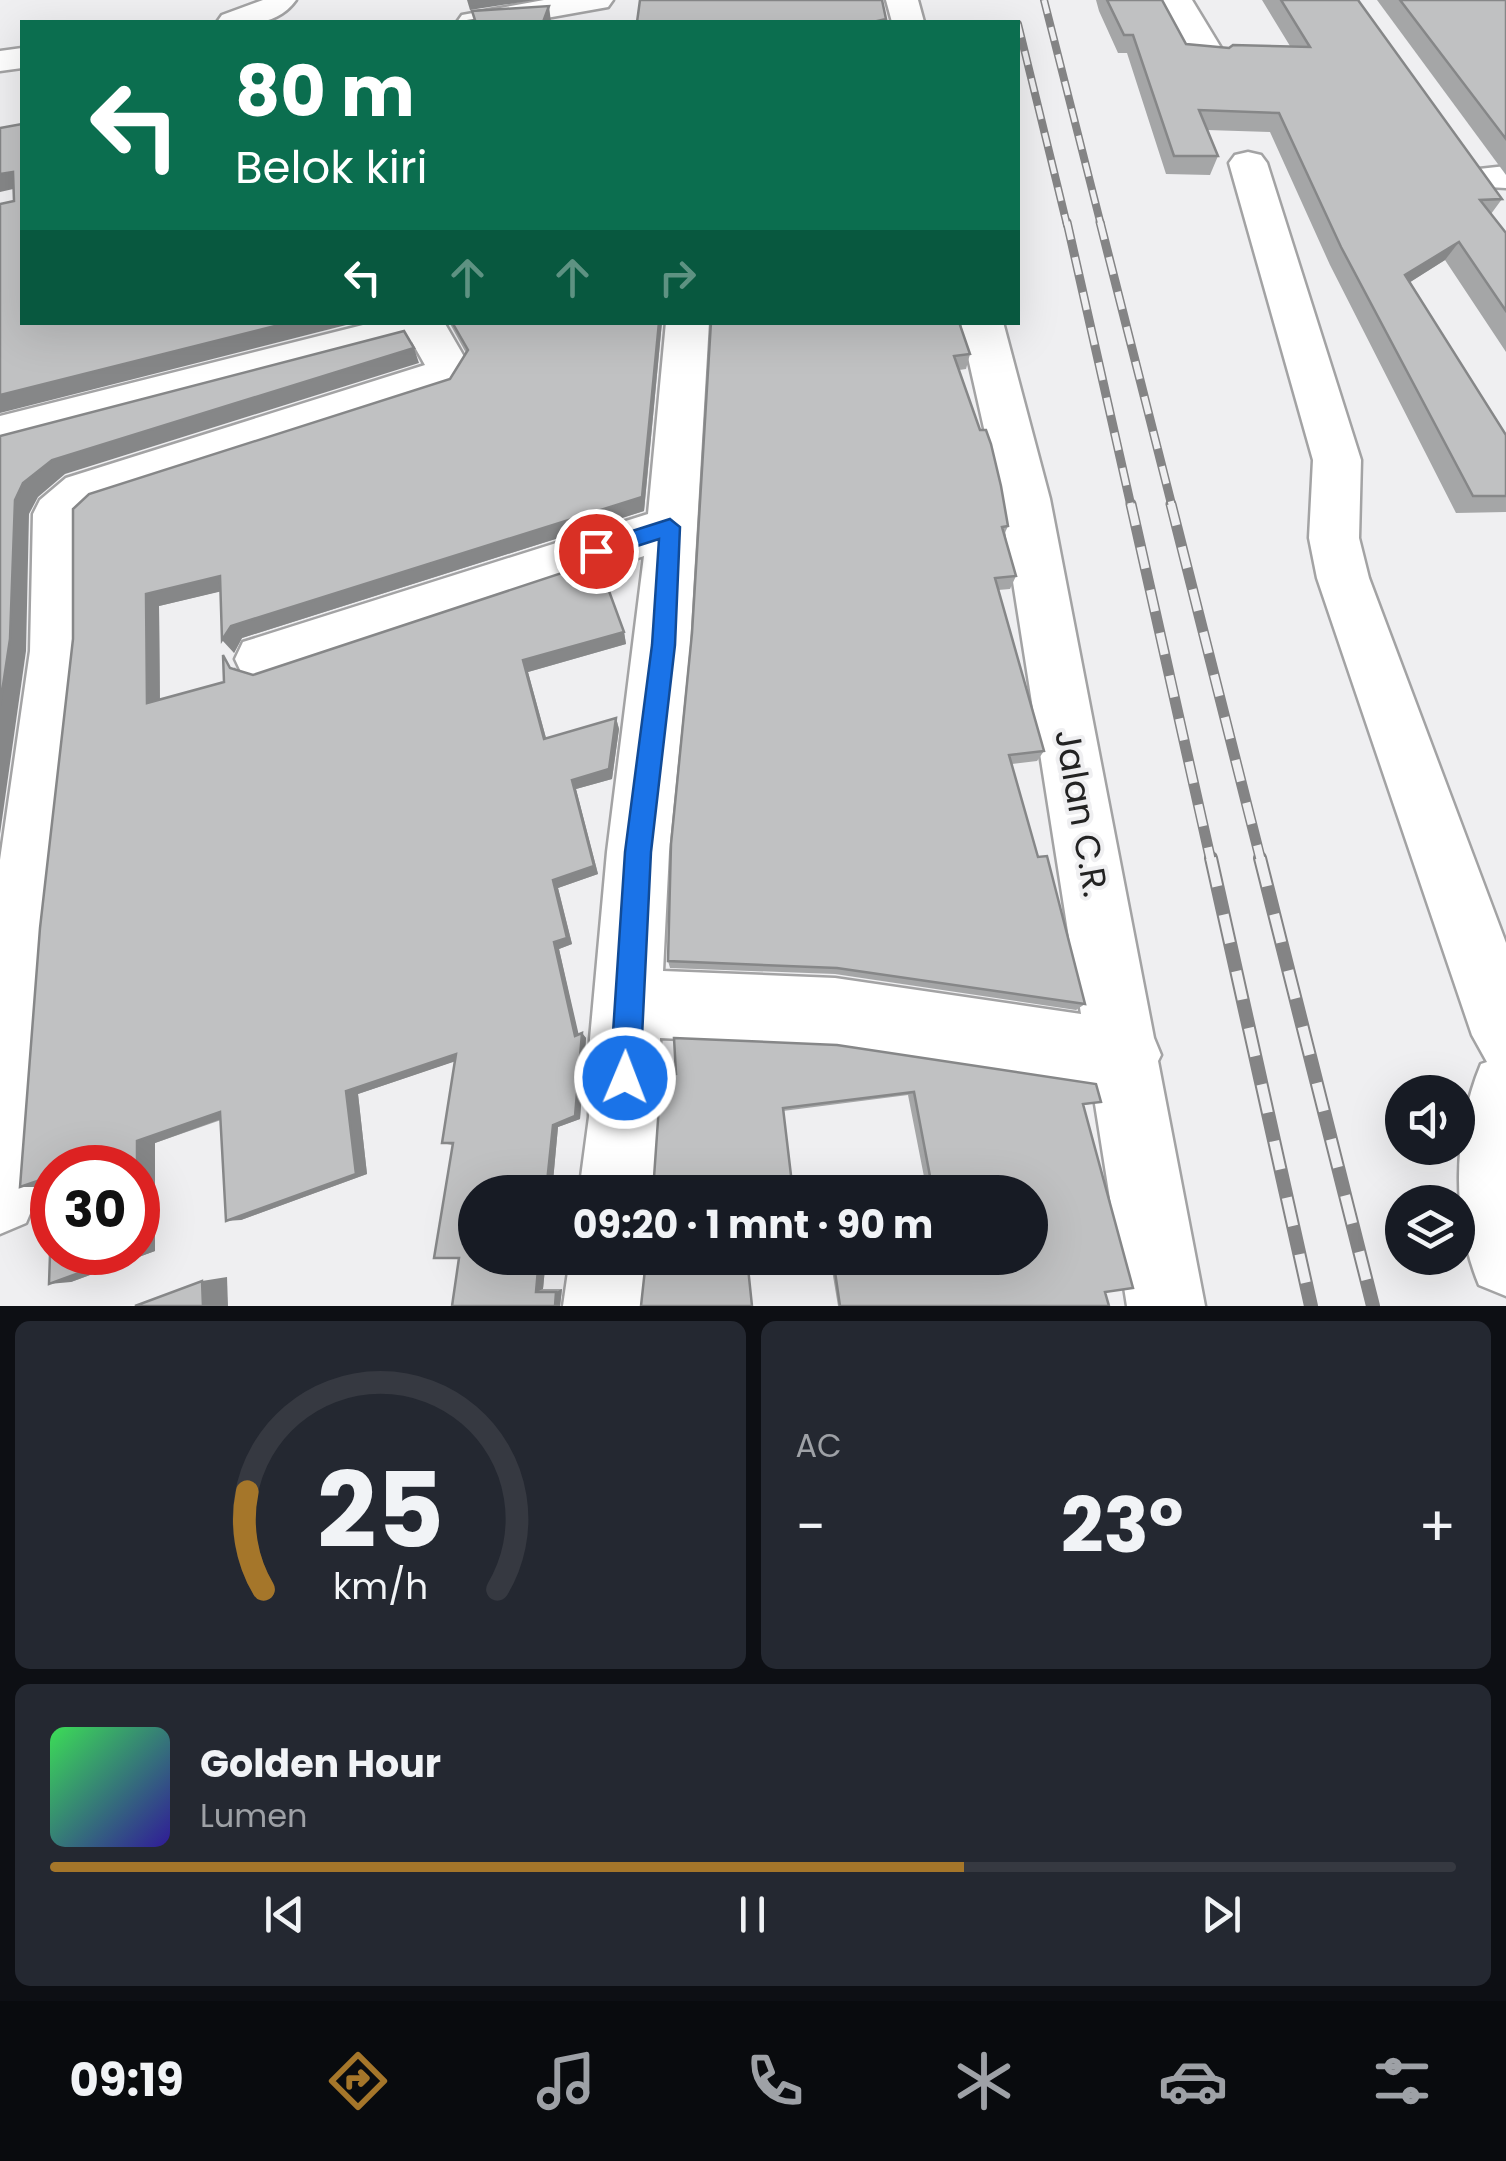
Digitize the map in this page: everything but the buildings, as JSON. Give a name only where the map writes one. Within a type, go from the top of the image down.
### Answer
[{"type":"street","points":[[238,20],[273,8],[280,0]]},
{"type":"street","points":[[484,20],[599,0]]},
{"type":"street","points":[[1176,0],[1209,56]]},
{"type":"street","points":[[1248,163],[1337,460],[1334,538],[1343,578],[1506,1035]]},
{"type":"street","points":[[0,433],[418,325]]},
{"type":"street","points":[[0,1197],[11,933],[57,651],[58,514],[83,492],[438,378],[448,368],[446,358],[423,325]]},
{"type":"street","points":[[618,1175],[625,1118],[638,852],[663,645],[688,325]]},
{"type":"street","name":"Jalan C.R.","points":[[982,325],[1025,500],[1126,1055],[1166,1306]]},
{"type":"street","points":[[263,659],[670,527]]},
{"type":"street","points":[[629,1003],[835,1012],[1126,1055]]},
{"type":"street","points":[[1503,1126],[1495,1172],[1506,1258]]},
{"type":"street","points":[[602,1306],[606,1275]]},
{"type":"railway","points":[[1044,0],[1101,225]]},
{"type":"railway","points":[[1020,32],[1067,225]]},
{"type":"railway","points":[[1067,222],[1131,506]]},
{"type":"railway","points":[[1100,222],[1172,506]]},
{"type":"railway","points":[[1131,504],[1211,861]]},
{"type":"railway","points":[[1171,504],[1261,861]]},
{"type":"railway","points":[[1211,858],[1311,1306]]},
{"type":"railway","points":[[1260,858],[1373,1306]]},
{"type":"route","points":[[596,551],[670,527],[663,645],[638,852],[625,1078]]}]
